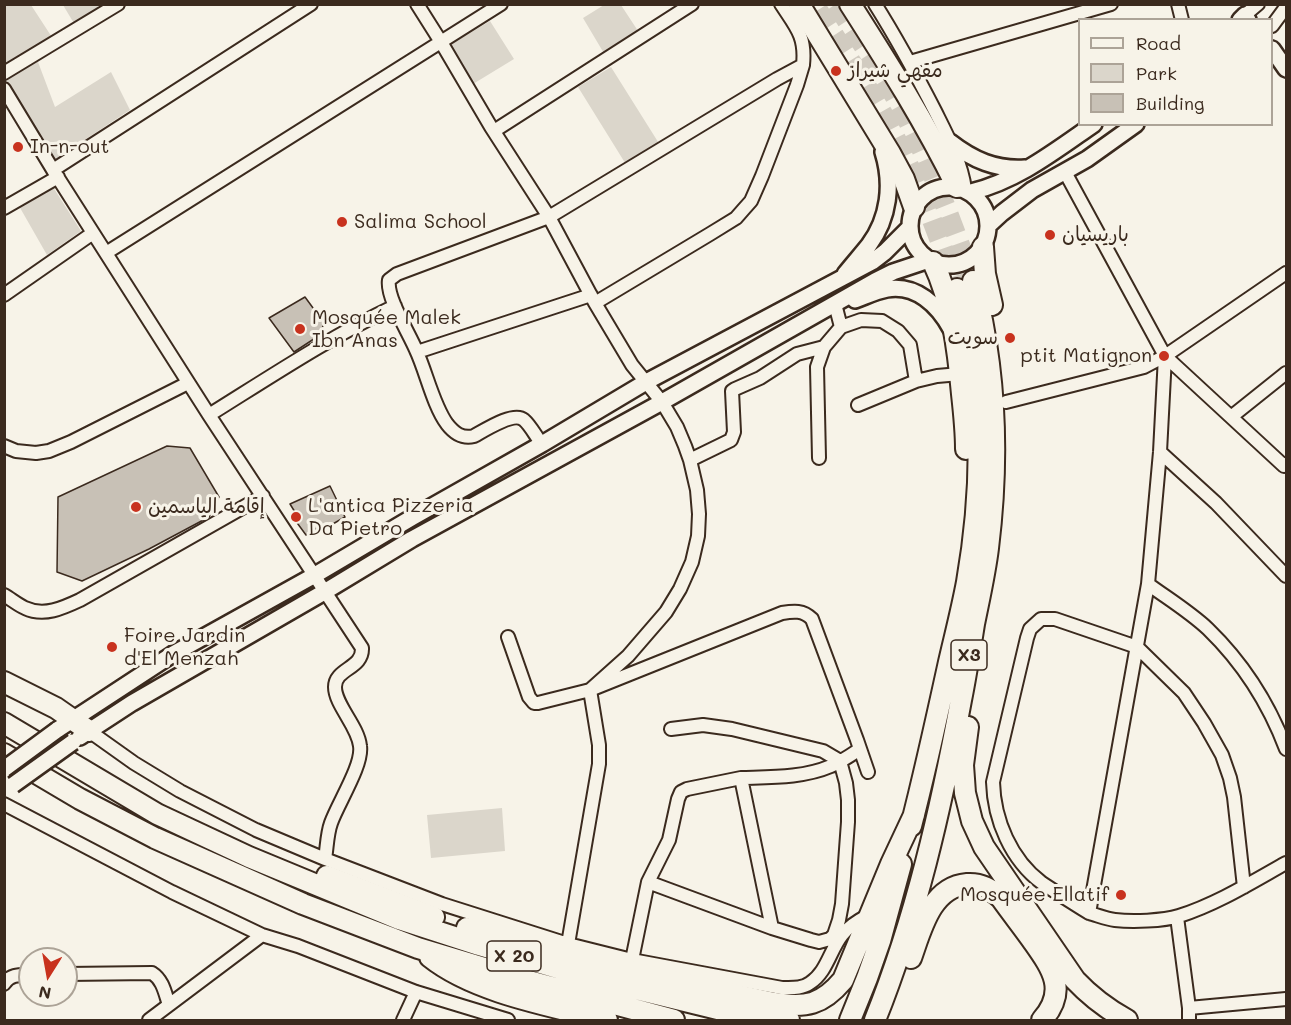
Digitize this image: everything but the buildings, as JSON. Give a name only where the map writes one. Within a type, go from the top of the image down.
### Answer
[{"type":"highway","points":[[799,4],[897,166],[914,207]]},
{"type":"highway","points":[[850,4],[964,189]]},
{"type":"highway","points":[[982,588],[998,549],[1003,520],[1007,454],[1006,402],[1000,350],[983,247]]},
{"type":"highway","points":[[931,261],[945,292],[954,336],[966,433],[964,534],[954,638]]},
{"type":"highway","name":"X3","points":[[850,1020],[880,941],[914,815],[966,584],[972,546],[980,440],[970,343],[964,316],[965,285],[980,309],[993,403],[994,474],[990,528],[982,588],[956,725],[925,864],[902,947],[876,1020]]},
{"type":"highway","points":[[974,624],[973,684],[963,765],[965,793],[972,821],[984,847],[1075,980],[1107,1010],[1127,1020]]},
{"type":"highway","points":[[4,682],[56,708],[65,724],[81,736]]},
{"type":"highway","name":"X 20","points":[[4,723],[157,814],[259,861],[399,919],[595,979],[726,1011],[789,1020]]},
{"type":"highway","name":"X 20","points":[[4,754],[80,799],[155,838],[303,904],[418,948],[521,979],[674,1020]]},
{"type":"highway","points":[[259,861],[318,872],[422,913],[496,936],[662,979],[789,1005],[805,1005],[820,1001],[833,992],[843,980],[914,815]]},
{"type":"highway","points":[[876,1020],[895,996],[934,904],[940,895],[960,884],[982,885],[1001,898],[1052,969],[1056,988],[1051,1007],[1042,1020]]},
{"type":"highway","points":[[418,948],[458,977],[530,1001],[607,1020]]},
{"type":"highway","points":[[530,1001],[563,1020]]},
{"type":"street","points":[[4,73],[118,4]]},
{"type":"street","points":[[4,208],[311,4]]},
{"type":"street","points":[[417,4],[549,217],[632,365],[662,402],[677,427],[690,460],[697,490],[699,514],[698,536],[692,562],[680,589],[666,612],[628,656],[590,690]]},
{"type":"street","points":[[106,253],[501,4]]},
{"type":"street","points":[[494,131],[692,4]]},
{"type":"street","points":[[417,352],[593,299],[736,218],[751,201],[762,176],[803,65],[803,40],[781,4]]},
{"type":"street","points":[[875,4],[910,62],[950,142],[960,165],[964,189],[978,198],[988,216],[988,237],[976,255],[956,265],[944,265],[931,261],[916,246],[911,237],[910,227],[914,207],[928,192],[946,186],[964,189],[999,184],[1059,149],[1091,126]]},
{"type":"street","points":[[910,62],[1111,4]]},
{"type":"street","points":[[1244,18],[1258,4]]},
{"type":"street","points":[[1273,25],[1287,7]]},
{"type":"street","points":[[1273,50],[1287,69]]},
{"type":"street","points":[[542,444],[525,420],[519,417],[511,417],[468,437],[463,437],[447,424],[395,306],[388,285],[389,280],[393,276],[549,217],[803,65]]},
{"type":"street","points":[[4,89],[188,383],[362,648],[363,654],[354,665],[340,675],[335,685],[336,695],[360,743],[360,753],[356,768],[330,826],[325,859]]},
{"type":"street","points":[[989,225],[1032,190],[1087,159],[1134,126]]},
{"type":"street","points":[[842,278],[877,232],[883,220],[889,194],[888,172],[876,129]]},
{"type":"street","points":[[950,142],[986,164],[1028,168]]},
{"type":"street","points":[[1065,172],[1165,356],[1286,466]]},
{"type":"street","points":[[4,769],[65,724],[173,654],[315,575],[646,382],[872,262],[910,227]]},
{"type":"street","points":[[4,296],[93,233]]},
{"type":"street","points":[[9,787],[81,736],[142,698],[412,538],[662,402],[875,280],[931,261]]},
{"type":"street","points":[[1006,402],[1144,367],[1165,356],[1287,273]]},
{"type":"street","points":[[835,304],[885,290],[910,291],[917,293],[935,307],[954,336]]},
{"type":"street","points":[[835,304],[841,327]]},
{"type":"street","points":[[209,415],[304,355],[395,306]]},
{"type":"street","points":[[819,458],[818,367],[824,346],[841,327],[861,320],[882,321],[898,331],[910,345],[916,381]]},
{"type":"street","points":[[690,460],[731,440],[734,432],[731,396],[735,389],[760,378],[797,354],[824,346]]},
{"type":"street","points":[[1089,913],[1148,584],[1160,452],[1165,356]]},
{"type":"street","points":[[1231,417],[1287,373]]},
{"type":"street","points":[[858,405],[916,381],[960,374]]},
{"type":"street","points":[[4,446],[16,451],[36,453],[49,451],[188,383]]},
{"type":"street","points":[[1160,452],[1216,503],[1287,576]]},
{"type":"street","points":[[4,595],[26,609],[38,612],[64,608],[263,496]]},
{"type":"street","points":[[1148,584],[1206,627],[1226,648],[1257,690],[1279,729],[1287,749]]},
{"type":"street","points":[[508,637],[529,697],[534,703],[538,703],[590,690],[783,613],[806,613],[812,619],[868,772]]},
{"type":"street","points":[[1245,887],[1230,778],[1222,754],[1184,693],[1137,647],[1055,619],[1041,619],[1035,623],[1027,638],[993,782],[993,798],[1007,840],[1028,869],[1041,882],[1089,913],[1113,920],[1130,921],[1177,917],[1245,887],[1287,863]]},
{"type":"street","points":[[568,944],[599,764],[599,745],[590,690]]},
{"type":"street","points":[[648,882],[772,928],[819,942],[830,939],[834,935],[842,904],[848,800],[840,761],[823,751],[732,729],[703,725],[671,729]]},
{"type":"street","points":[[81,736],[256,830],[325,859],[442,904],[568,944],[632,960],[782,988],[800,987],[810,984],[818,976],[850,927],[870,915]]},
{"type":"street","points":[[632,960],[648,882],[669,840],[681,792],[741,778],[811,772],[832,766],[860,749]]},
{"type":"street","points":[[741,778],[772,928]]},
{"type":"street","points":[[4,804],[172,892],[262,935],[298,946],[416,992],[508,1020]]},
{"type":"street","points":[[1177,917],[1189,1014],[1287,999]]},
{"type":"street","points":[[149,1020],[262,935]]},
{"type":"street","points":[[78,974],[152,973],[162,984],[169,1005]]},
{"type":"street","points":[[4,984],[12,976],[18,976]]},
{"type":"street","points":[[404,1020],[416,992]]},
{"type":"green space","points":[[5,5],[31,5],[59,48],[38,62],[55,107],[111,72],[130,110],[54,160],[5,84]]},
{"type":"green space","points":[[63,5],[97,5],[100,9],[75,25]]},
{"type":"green space","points":[[604,5],[621,5],[640,34],[605,55],[583,18]]},
{"type":"green space","points":[[490,21],[514,59],[473,84],[450,45]]},
{"type":"green space","points":[[611,67],[660,145],[627,166],[578,87]]},
{"type":"green space","points":[[53,187],[81,231],[47,255],[19,206]]},
{"type":"green space","points":[[502,808],[505,851],[431,858],[427,815]]},
{"type":"tunnel","points":[[836,4],[885,80],[911,127],[940,192],[973,281]]},
{"type":"tunnel","points":[[818,10],[895,137],[924,201],[957,289]]},
{"type":"place","name":"مقهي شيراز","points":[[836,71]]},
{"type":"place","name":"In-n-out","points":[[18,147]]},
{"type":"place","name":"Salima School","points":[[342,222]]},
{"type":"place","name":"باريسيان","points":[[1050,235]]},
{"type":"place","name":"Mosquée Malek Ibn Anas","points":[[300,329]]},
{"type":"place","name":"سويت","points":[[1010,338]]},
{"type":"place","name":"ptit Matignon","points":[[1164,356]]},
{"type":"place","name":"إقامة الياسمين","points":[[136,507]]},
{"type":"place","name":"L'antica Pizzeria Da Pietro","points":[[296,517]]},
{"type":"place","name":"Foire Jardin d'El Menzah","points":[[112,647]]},
{"type":"place","name":"Mosquée Ellatif","points":[[1121,895]]}]
